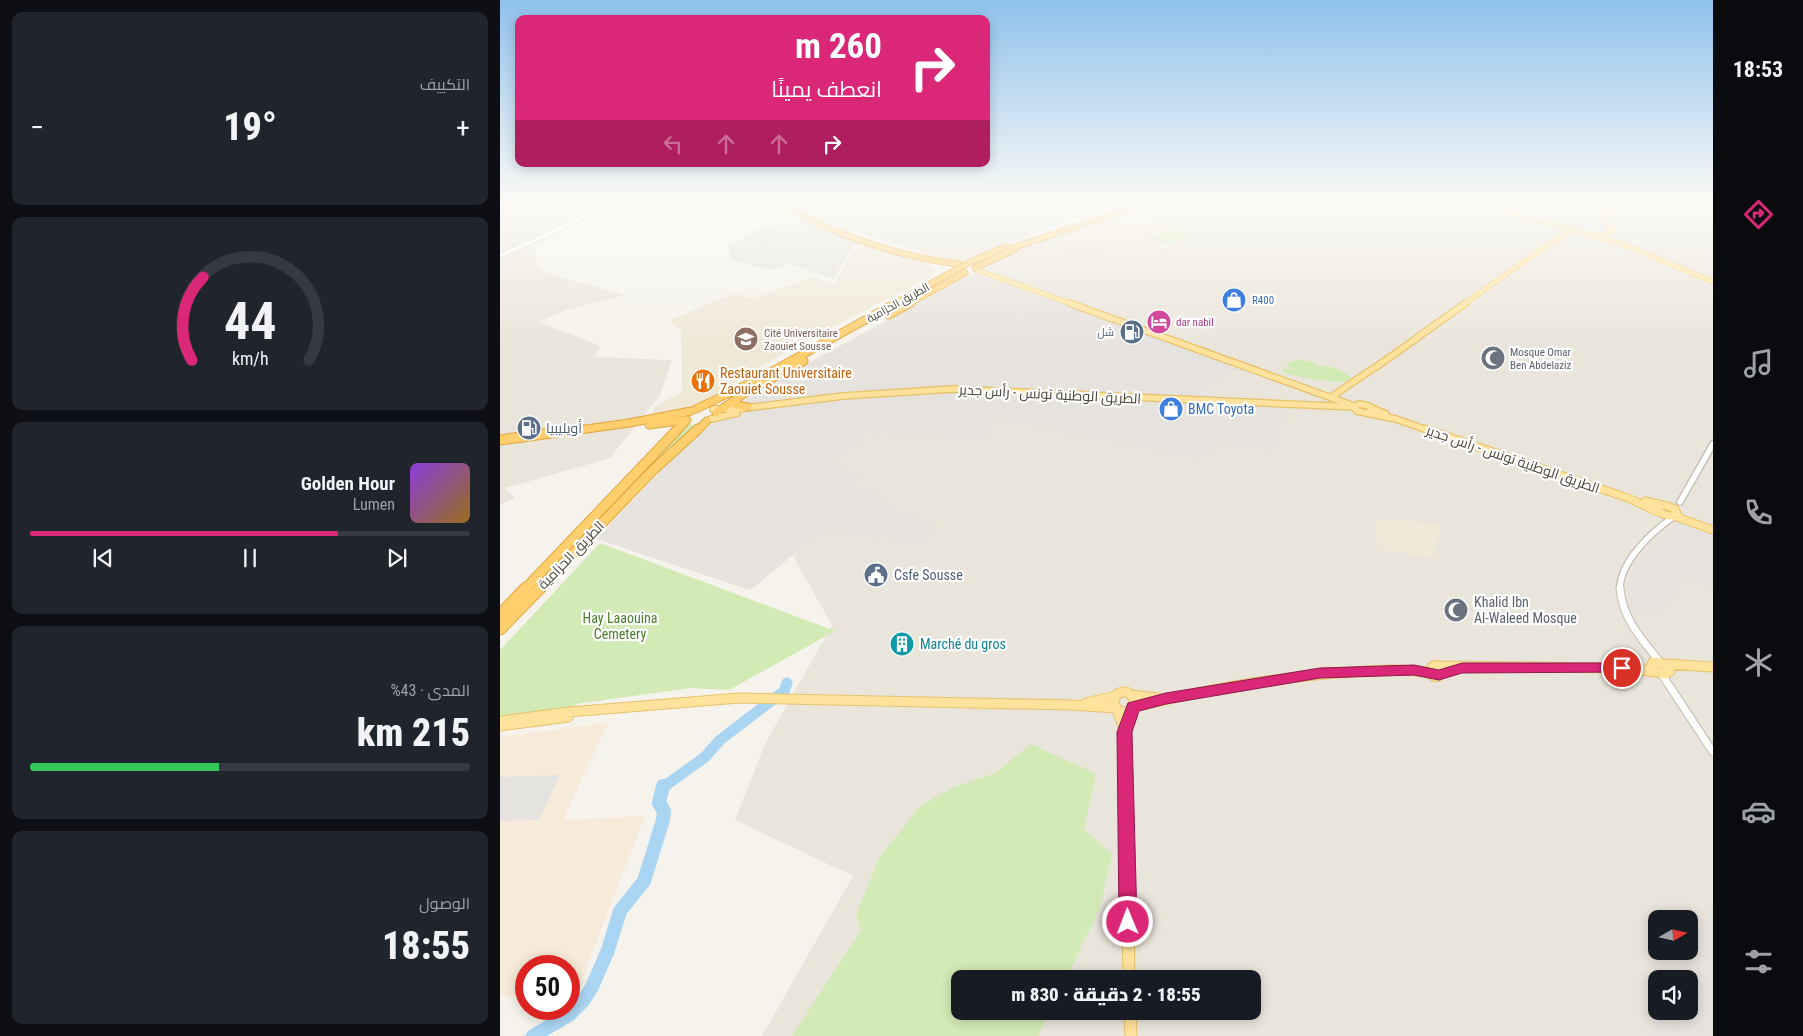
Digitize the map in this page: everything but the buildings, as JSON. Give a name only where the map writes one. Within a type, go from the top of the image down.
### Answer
[{"type":"highway","points":[[901,251],[966,273]]},
{"type":"highway","points":[[907,251],[943,262],[972,265],[974,268]]},
{"type":"highway","points":[[865,324],[950,269],[991,251]]},
{"type":"highway","name":"الطريق الحزامية","points":[[500,629],[650,473],[714,414],[737,398],[935,284],[1001,251]]},
{"type":"highway","points":[[865,324],[909,305],[1007,251]]},
{"type":"highway","name":"الطريق الحزامية","points":[[693,410],[865,324]]},
{"type":"highway","points":[[737,398],[736,405],[748,408]]},
{"type":"highway","points":[[500,440],[630,423],[693,410],[714,414]]},
{"type":"highway","points":[[687,420],[686,416],[693,410]]},
{"type":"highway","points":[[500,444],[687,420],[698,422],[714,414]]},
{"type":"highway","name":"الطريق الحزامية","points":[[500,615],[639,472],[677,428],[687,420]]},
{"type":"highway","points":[[665,423],[674,424],[677,428]]},
{"type":"main road","points":[[1335,397],[1540,251]]},
{"type":"main road","points":[[1641,251],[1713,282]]},
{"type":"main road","points":[[974,268],[991,276],[1335,397],[1355,408],[1362,404]]},
{"type":"main road","points":[[966,273],[991,276]]},
{"type":"main road","points":[[1348,400],[1343,396],[1344,393],[1377,368]]},
{"type":"main road","name":"الطريق الوطنية تونس - رأس جدير","points":[[714,414],[806,400],[952,389],[1355,408]]},
{"type":"main road","points":[[1330,407],[1340,405],[1339,400],[1335,397]]},
{"type":"main road","name":"الطريق الوطنية تونس - رأس جدير","points":[[1335,397],[1362,404],[1660,510]]},
{"type":"main road","name":"الطريق الوطنية تونس - رأس جدير","points":[[714,414],[806,400]]},
{"type":"main road","name":"الطريق الوطنية تونس - رأس جدير","points":[[1293,406],[1355,408],[1366,413],[1388,417],[1660,510]]},
{"type":"main road","points":[[1366,413],[1371,412],[1372,408]]},
{"type":"main road","points":[[1660,510],[1674,512],[1713,529]]},
{"type":"main road","points":[[500,721],[640,705],[759,697],[1070,705],[1116,708],[1122,711],[1166,698],[1301,675],[1462,668],[1661,668],[1713,666]]},
{"type":"main road","points":[[1070,705],[1123,694],[1166,698]]},
{"type":"main road","points":[[1129,970],[1125,732],[1132,708],[1136,702],[1131,695]]},
{"type":"main road","points":[[1116,696],[1112,703],[1116,708],[1125,732]]},
{"type":"main road","points":[[500,726],[568,717],[590,712]]},
{"type":"main road","points":[[1130,1020],[1131,1036]]},
{"type":"street","points":[[1713,444],[1674,512],[1626,565],[1620,581],[1622,603],[1677,696],[1713,752]]},
{"type":"street","points":[[1659,527],[1662,520],[1660,510]]},
{"type":"shaded area","points":[[500,251],[535,251],[537,270],[624,295],[564,311],[539,322],[601,346],[594,357],[672,360],[660,395],[610,458],[505,488],[515,498],[500,505]]},
{"type":"shaded area","points":[[729,251],[850,251],[833,279],[790,264],[769,270],[732,260]]},
{"type":"shaded area","name":"Cité Universitaire Zaouiet Sousse","points":[[853,251],[885,251],[935,268],[932,276],[794,347],[700,403],[672,414],[651,418],[654,407],[682,392],[681,331],[669,320],[736,293],[751,299],[813,277],[835,284]]},
{"type":"shaded area","points":[[921,251],[986,251],[960,261]]},
{"type":"shaded area","points":[[1012,251],[1713,251],[1713,1036],[762,1036],[853,876],[735,820],[765,744],[832,625],[793,556],[824,530],[924,547],[937,529],[869,490],[853,487],[862,475],[831,463],[868,435],[984,441],[995,420],[1207,461],[1217,445],[1281,408],[1216,405],[1207,395],[1210,387],[1239,367],[1021,289],[971,274]]},
{"type":"shaded area","points":[[1108,251],[1161,251],[1144,260]]},
{"type":"shaded area","points":[[971,274],[1021,289],[1240,367],[1209,387],[1207,394],[1215,395],[1216,404],[1282,408],[1279,451],[1217,445],[1207,461],[995,420],[984,441],[868,435],[832,463],[862,475],[854,487],[869,490],[937,529],[924,547],[824,530],[750,590],[597,539],[663,468],[714,422],[752,394]]},
{"type":"shaded area","points":[[1375,520],[1441,525],[1433,558],[1378,548]]},
{"type":"shaded area","points":[[1677,522],[1713,536],[1713,591],[1684,580],[1661,615],[1631,610],[1628,587],[1631,573]]},
{"type":"shaded area","points":[[608,723],[563,820],[645,816],[580,984],[580,955],[515,955],[515,995],[500,996],[500,737]]},
{"type":"shaded area","points":[[560,775],[539,820],[500,821],[500,777]]},
{"type":"shaded area","points":[[1713,903],[1713,1036],[1649,1036],[1654,1020],[1698,1020],[1698,970],[1675,970],[1681,960],[1698,960],[1698,930]]},
{"type":"green space","points":[[1298,359],[1315,363],[1318,367],[1327,366],[1336,369],[1353,379],[1339,382],[1329,381],[1306,378],[1281,371],[1285,368],[1294,369],[1285,365]]},
{"type":"green space","points":[[684,424],[699,425],[500,625],[500,619]]},
{"type":"green space","name":"Hay Laaouina Cemetery","points":[[600,543],[835,631],[729,690],[691,688],[576,704],[570,709],[500,716],[500,650]]},
{"type":"green space","points":[[1031,744],[1096,774],[1084,829],[1112,854],[1099,910],[1070,970],[951,970],[951,1020],[1046,1020],[1038,1036],[792,1036],[861,930],[856,914],[879,858],[919,807],[951,788],[996,773]]},
{"type":"water","points":[[553,1020],[560,1020],[563,1027],[541,1036],[524,1036]]},
{"type":"waterway","points":[[663,788],[705,757],[720,740],[784,691],[787,683]]},
{"type":"waterway","points":[[533,1036],[569,1015],[583,1001],[592,987],[608,950],[620,911],[644,881],[663,820],[664,811],[659,803],[663,788]]},
{"type":"place","name":"R400","points":[[1234,300]]},
{"type":"place","name":"dar nabil","points":[[1159,322]]},
{"type":"place","name":"شل","points":[[1132,332]]},
{"type":"place","name":"Cité Universitaire Zaouiet Sousse","points":[[746,339]]},
{"type":"place","name":"Mosque Omar Ben Abdelaziz","points":[[1493,358]]},
{"type":"place","name":"Restaurant Universitaire Zaouiet Sousse","points":[[703,381]]},
{"type":"place","name":"BMC Toyota","points":[[1171,409]]},
{"type":"place","name":"أويليبيا","points":[[529,428]]},
{"type":"place","name":"Csfe Sousse","points":[[876,575]]},
{"type":"place","name":"Khalid Ibn Al-Waleed Mosque","points":[[1456,610]]},
{"type":"place","name":"Marché du gros","points":[[902,644]]},
{"type":"route","points":[[1128,922],[1125,732],[1133,707],[1166,698],[1320,673],[1422,670],[1439,675],[1462,668],[1622,668]]}]
